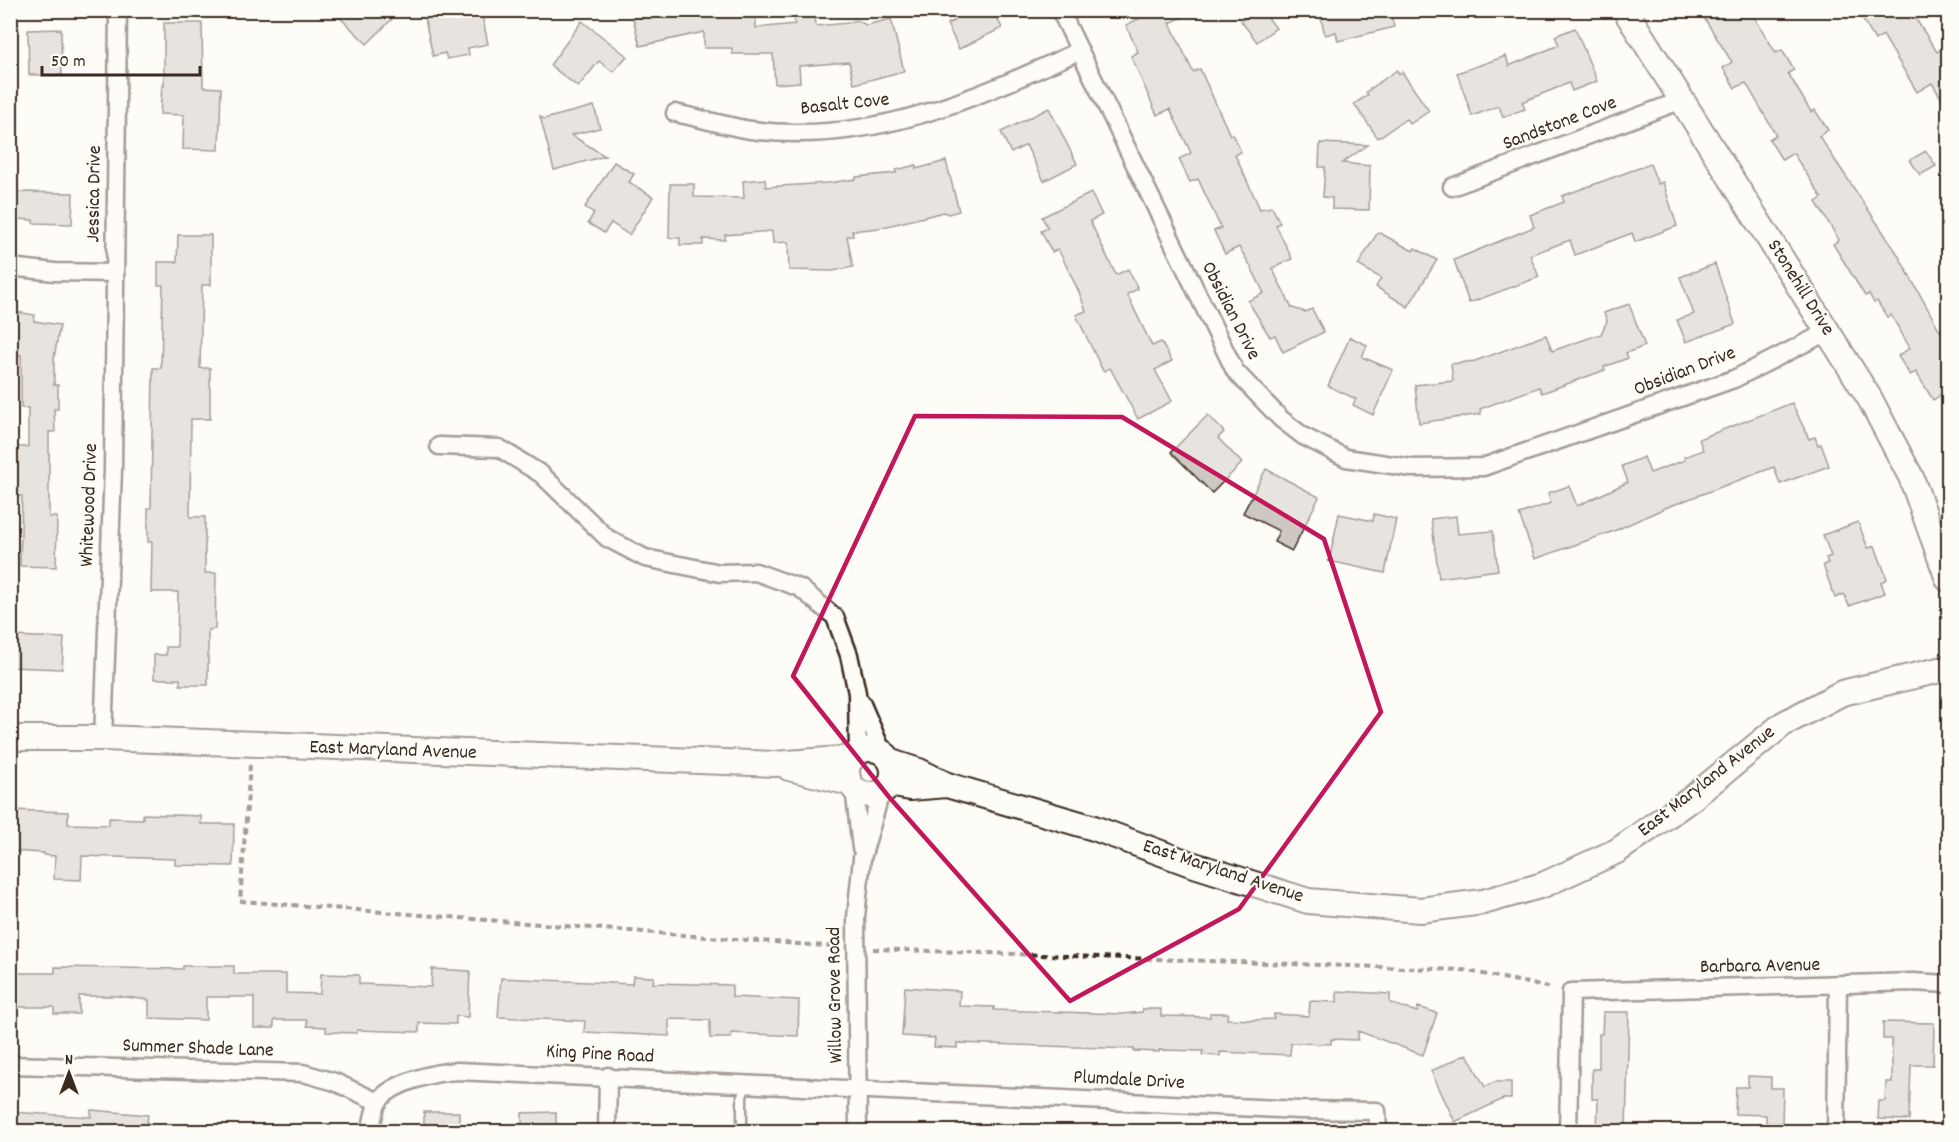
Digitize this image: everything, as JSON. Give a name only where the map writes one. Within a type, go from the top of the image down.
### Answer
[{"type":"street","name":"Jessica Drive","points":[[115,273],[118,10]]},
{"type":"street","name":"Obsidian Drive","points":[[1060,10],[1234,371],[1281,419],[1303,436],[1346,458],[1412,468],[1483,467],[1734,379],[1827,332]]},
{"type":"street","name":"Stonehill Drive","points":[[1625,10],[1870,399],[1911,477],[1948,579]]},
{"type":"street","name":"Basalt Cove","points":[[675,113],[751,130],[812,133],[880,127],[963,100],[1079,51]]},
{"type":"street","name":"Sandstone Cove","points":[[1452,187],[1682,100]]},
{"type":"street","points":[[10,267],[55,272],[115,273]]},
{"type":"street","name":"Whitewood Drive","points":[[104,738],[113,469],[115,273]]},
{"type":"street","points":[[439,446],[499,448],[541,474],[607,538],[645,558],[720,573],[756,572],[800,588],[835,617],[849,655],[857,693],[886,773]]},
{"type":"street","name":"East Maryland Avenue","points":[[10,738],[104,738],[776,764],[856,755],[871,749],[886,773],[910,788],[947,785],[1094,828],[1188,863],[1308,901],[1420,910],[1483,902],[1553,880],[1617,851],[1691,799],[1783,724],[1842,693],[1948,668]]},
{"type":"street","points":[[852,785],[848,770],[856,755],[857,693]]},
{"type":"street","name":"East Maryland Avenue","points":[[776,764],[852,785],[867,795],[886,773]]},
{"type":"street","name":"Willow Grove Road","points":[[862,858],[886,773]]},
{"type":"street","name":"Willow Grove Road","points":[[852,785],[862,858],[856,948],[858,1131]]},
{"type":"street","name":"Barbara Avenue","points":[[1571,992],[1838,986],[1913,982],[1948,984]]},
{"type":"street","points":[[1836,1131],[1838,986]]},
{"type":"street","points":[[1568,1131],[1571,992]]},
{"type":"street","name":"Summer Shade Lane","points":[[10,1065],[303,1073],[334,1082],[378,1102]]},
{"type":"street","name":"King Pine Road","points":[[378,1102],[394,1089],[440,1072],[608,1076],[858,1090]]},
{"type":"street","points":[[607,1131],[608,1076]]},
{"type":"street","name":"Plumdale Drive","points":[[858,1090],[1299,1110],[1377,1110],[1378,1131]]},
{"type":"street","points":[[370,1131],[378,1102]]},
{"type":"lane","points":[[742,1131],[742,1096],[746,1084]]},
{"type":"path","points":[[251,745],[240,901],[856,948],[1463,970],[1571,992]]},
{"type":"highlighted area","points":[[915,416],[1122,417],[1324,539],[1381,712],[1239,909],[1070,1001],[889,797],[793,676]]},
{"type":"building","points":[[332,10],[383,10],[392,19],[367,44]]},
{"type":"building","points":[[423,10],[481,10],[488,44],[468,48],[469,55],[447,59],[445,53],[433,56]]},
{"type":"building","points":[[631,10],[756,10],[756,28],[795,24],[794,17],[815,15],[816,26],[856,20],[866,25],[891,19],[904,71],[854,84],[849,62],[799,66],[800,82],[775,84],[773,54],[732,54],[732,48],[704,48],[704,32],[640,46]]},
{"type":"building","points":[[950,10],[993,10],[1002,28],[959,49],[947,24],[954,21]]},
{"type":"building","points":[[1156,10],[1197,10],[1170,23],[1193,72],[1200,69],[1230,135],[1233,134],[1241,152],[1235,155],[1260,209],[1272,207],[1280,223],[1276,225],[1292,259],[1272,268],[1292,308],[1305,312],[1312,309],[1324,332],[1283,352],[1275,335],[1270,337],[1248,301],[1264,293],[1250,265],[1239,247],[1225,254],[1214,231],[1221,228],[1198,179],[1190,182],[1179,159],[1191,153],[1170,109],[1157,115],[1131,56],[1138,52],[1126,25]]},
{"type":"building","points":[[1239,10],[1262,10],[1276,28],[1257,42],[1241,21],[1245,18]]},
{"type":"building","points":[[1319,10],[1390,10],[1394,27],[1338,41],[1336,32],[1325,35]]},
{"type":"building","points":[[1699,10],[1750,10],[1776,53],[1782,50],[1794,70],[1788,73],[1811,112],[1815,110],[1828,130],[1819,136],[1897,253],[1940,331],[1948,326],[1948,390],[1933,400],[1916,372],[1910,375],[1898,356],[1910,348],[1891,315],[1887,317],[1877,301],[1874,303],[1869,294],[1865,296],[1833,244],[1839,240],[1816,202],[1822,198],[1793,153],[1782,160],[1769,139],[1776,135],[1746,83],[1735,88],[1723,68],[1732,62]]},
{"type":"building","points":[[1879,10],[1910,10],[1937,52],[1948,44],[1948,109],[1932,83],[1917,92],[1883,35],[1875,40],[1863,20]]},
{"type":"building","points":[[582,21],[627,56],[613,72],[599,61],[578,87],[550,65]]},
{"type":"building","points":[[164,23],[202,23],[203,87],[221,88],[219,150],[183,149],[184,115],[160,114],[162,86],[164,86]]},
{"type":"building","points":[[1575,28],[1597,81],[1572,91],[1569,83],[1522,102],[1525,109],[1503,117],[1499,106],[1472,116],[1457,73],[1506,56],[1509,66],[1559,45],[1555,36]]},
{"type":"building","points":[[61,29],[62,75],[29,75],[28,30]]},
{"type":"building","points":[[1397,70],[1399,74],[1402,72],[1429,111],[1410,124],[1406,119],[1378,138],[1354,104],[1368,95],[1366,92]]},
{"type":"building","points":[[594,106],[600,128],[571,135],[605,156],[554,170],[540,116],[544,119]]},
{"type":"building","points":[[1049,108],[1077,164],[1044,181],[1026,145],[1011,153],[1001,132]]},
{"type":"building","points":[[1320,143],[1368,145],[1342,163],[1370,166],[1369,210],[1332,209],[1332,198],[1323,197],[1325,167],[1319,167]]},
{"type":"building","points":[[1926,151],[1936,166],[1920,175],[1910,160]]},
{"type":"building","points":[[946,161],[959,211],[948,214],[944,212],[879,228],[852,231],[853,236],[847,236],[853,267],[833,271],[789,270],[788,242],[773,243],[772,231],[725,235],[725,240],[703,239],[703,245],[680,245],[680,238],[669,238],[670,184],[694,184],[694,197],[744,198],[743,181],[765,179],[766,187],[828,183],[856,179],[856,177],[896,173],[896,170],[916,165],[916,169]]},
{"type":"building","points":[[614,162],[634,174],[629,182],[653,197],[629,235],[611,223],[604,233],[588,223],[594,213],[585,207]]},
{"type":"building","points":[[1650,164],[1658,184],[1663,182],[1677,226],[1635,242],[1632,233],[1575,255],[1570,240],[1530,255],[1539,277],[1469,303],[1454,260],[1534,227],[1530,215],[1564,202],[1562,196]]},
{"type":"building","points":[[17,192],[73,193],[72,224],[33,223],[33,220],[17,219]]},
{"type":"building","points":[[1091,193],[1102,215],[1090,221],[1116,275],[1128,269],[1138,289],[1127,294],[1152,346],[1161,342],[1172,361],[1155,370],[1172,401],[1138,419],[1110,368],[1103,371],[1076,315],[1086,311],[1079,292],[1058,249],[1052,252],[1041,231],[1048,228],[1042,217]]},
{"type":"building","points":[[1378,232],[1413,251],[1415,248],[1437,260],[1408,307],[1376,287],[1381,278],[1358,265]]},
{"type":"building","points":[[178,235],[211,235],[211,285],[202,285],[200,368],[210,368],[210,419],[191,419],[190,517],[205,517],[205,573],[216,573],[215,629],[208,630],[208,685],[180,685],[180,679],[154,679],[154,655],[166,655],[166,647],[177,647],[178,592],[151,592],[152,542],[148,542],[148,508],[151,508],[153,368],[161,368],[163,285],[158,285],[158,262],[177,262]]},
{"type":"building","points":[[1715,264],[1735,324],[1686,342],[1677,320],[1694,314],[1680,277]]},
{"type":"building","points":[[1629,304],[1645,346],[1626,353],[1628,358],[1604,367],[1605,370],[1542,393],[1539,387],[1480,409],[1481,414],[1419,423],[1415,385],[1453,381],[1451,364],[1475,361],[1546,335],[1552,351],[1601,334],[1607,321],[1604,313]]},
{"type":"building","points":[[10,311],[35,315],[34,321],[60,325],[54,358],[54,385],[58,385],[58,409],[54,409],[55,432],[49,432],[49,517],[57,517],[56,567],[20,566],[22,496],[13,496],[13,447],[28,447],[28,408],[21,408],[21,355],[10,353]]},
{"type":"building","points":[[1350,337],[1367,345],[1362,357],[1393,370],[1373,415],[1353,405],[1356,399],[1328,386]]},
{"type":"building","points":[[1792,403],[1809,439],[1815,437],[1818,445],[1821,444],[1829,466],[1780,484],[1774,467],[1665,508],[1614,531],[1535,559],[1519,514],[1551,503],[1548,493],[1569,486],[1577,506],[1628,482],[1622,466],[1644,457],[1650,473],[1685,460],[1684,457],[1703,450],[1699,439]]},
{"type":"building","points":[[1208,415],[1224,432],[1218,438],[1242,463],[1212,493],[1171,452]]},
{"type":"building","points":[[1266,469],[1319,497],[1292,551],[1274,542],[1279,531],[1243,513]]},
{"type":"building","points":[[1339,514],[1373,521],[1374,514],[1396,519],[1385,573],[1329,561]]},
{"type":"building","points":[[1456,516],[1458,534],[1493,531],[1498,570],[1439,578],[1431,519]]},
{"type":"building","points":[[1858,522],[1868,548],[1875,546],[1887,579],[1881,582],[1885,593],[1849,606],[1844,594],[1835,598],[1823,565],[1828,563],[1826,558],[1831,556],[1823,535]]},
{"type":"building","points":[[10,636],[64,638],[62,669],[10,667]]},
{"type":"building","points":[[10,810],[68,812],[68,824],[109,825],[109,818],[143,819],[143,814],[201,816],[201,824],[234,824],[233,866],[175,865],[175,859],[82,856],[81,880],[54,879],[55,856],[10,851]]},
{"type":"building","points":[[183,966],[234,966],[234,974],[286,974],[286,993],[320,994],[321,974],[359,975],[359,984],[431,987],[432,969],[470,971],[468,1017],[456,1016],[456,1024],[419,1023],[419,1032],[357,1030],[357,1033],[326,1032],[326,1027],[307,1026],[307,1020],[274,1020],[274,1028],[254,1028],[254,997],[206,997],[206,1020],[149,1018],[149,1000],[117,996],[79,996],[79,1014],[54,1014],[54,1007],[10,1007],[10,973],[55,973],[55,967],[183,969]]},
{"type":"building","points":[[633,976],[654,977],[653,983],[732,985],[732,997],[799,1000],[798,1036],[731,1033],[731,1038],[710,1038],[710,1020],[669,1019],[669,1036],[584,1032],[585,1021],[498,1017],[501,978],[632,984]]},
{"type":"building","points":[[905,987],[960,991],[959,1006],[994,1007],[994,1010],[1123,1014],[1142,1012],[1143,1009],[1161,1009],[1161,1016],[1210,1017],[1210,1013],[1228,1013],[1227,1019],[1274,1019],[1274,1014],[1309,1016],[1310,1001],[1337,1002],[1337,991],[1390,994],[1390,1003],[1417,1012],[1418,1007],[1437,1013],[1423,1055],[1358,1031],[1358,1040],[1331,1039],[1331,1044],[1291,1043],[1290,1055],[1220,1052],[1220,1056],[1202,1055],[1203,1051],[1159,1050],[1159,1052],[1134,1051],[1134,1049],[957,1043],[957,1048],[934,1047],[935,1038],[902,1036]]},
{"type":"building","points":[[1603,1012],[1629,1012],[1626,1131],[1597,1131],[1598,1099],[1592,1099],[1592,1069],[1599,1069],[1599,1034],[1602,1034]]},
{"type":"building","points":[[1883,1022],[1934,1023],[1933,1065],[1911,1065],[1909,1120],[1878,1119],[1879,1101],[1885,1101],[1886,1082],[1892,1082],[1892,1039],[1883,1039]]},
{"type":"building","points":[[1467,1054],[1485,1087],[1494,1082],[1511,1082],[1511,1099],[1503,1099],[1455,1122],[1431,1071]]},
{"type":"building","points":[[1748,1076],[1771,1077],[1771,1088],[1783,1088],[1782,1123],[1766,1123],[1766,1115],[1735,1114],[1736,1087],[1748,1087]]},
{"type":"building","points":[[91,1110],[148,1115],[146,1131],[10,1131],[10,1112],[91,1117]]},
{"type":"building","points":[[424,1112],[459,1112],[459,1131],[424,1131]]},
{"type":"building","points":[[556,1112],[556,1131],[522,1131],[522,1113]]}]
